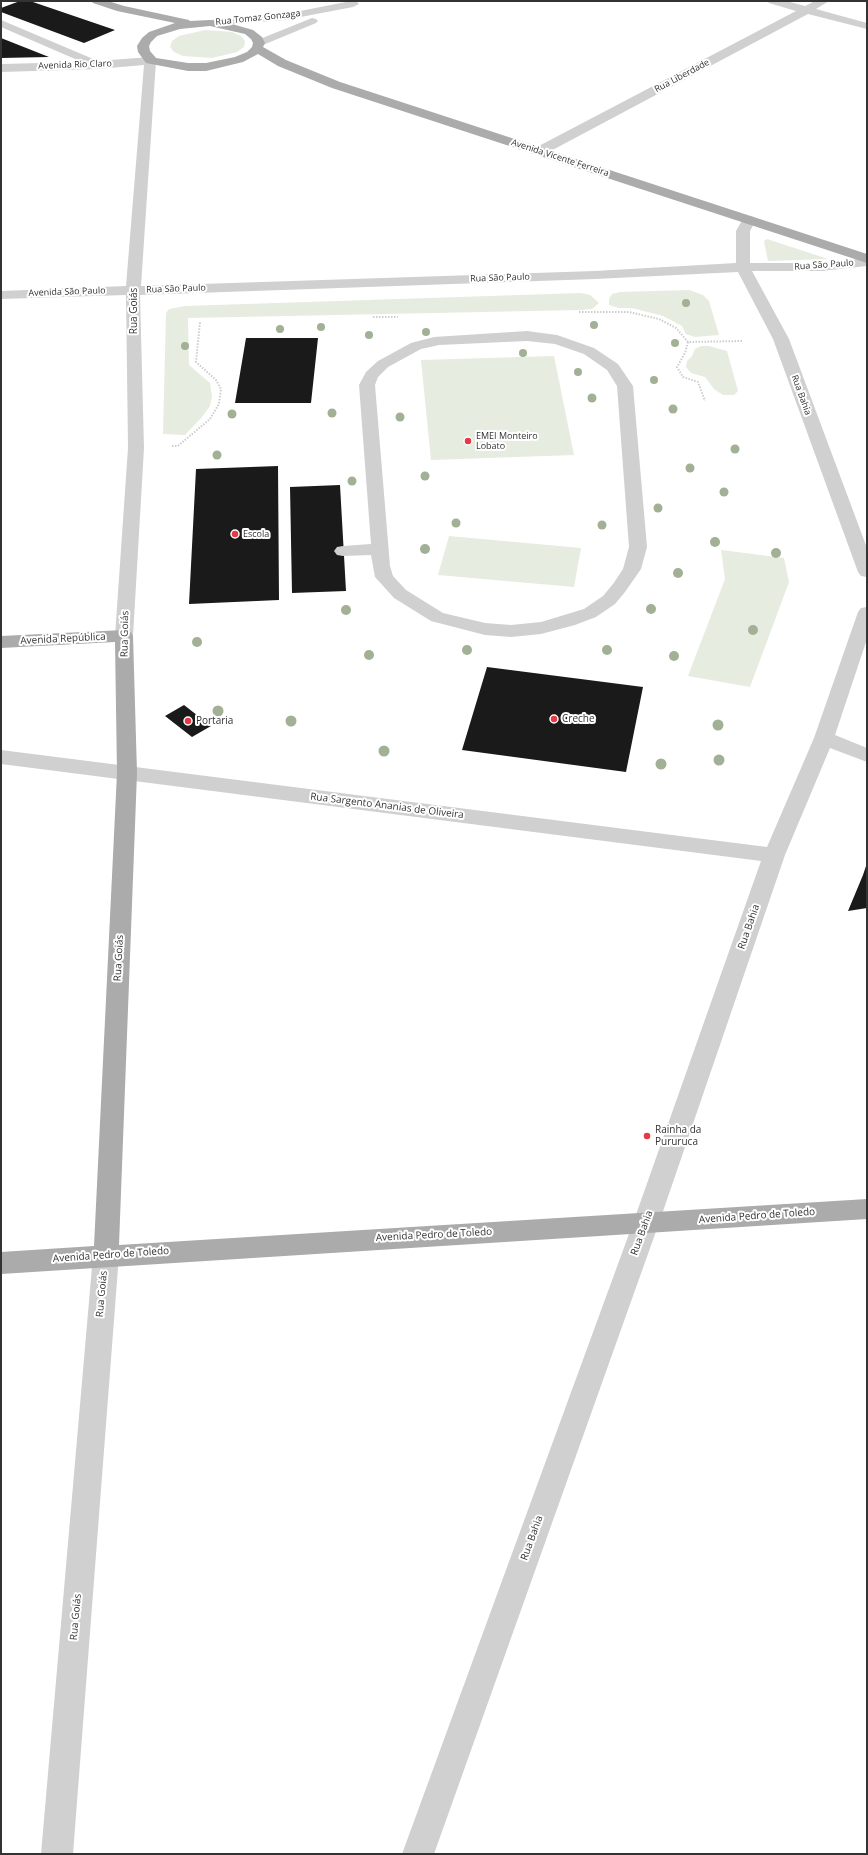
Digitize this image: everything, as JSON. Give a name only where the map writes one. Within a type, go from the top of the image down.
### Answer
[{"type":"main road","points":[[96,1],[121,9],[194,24]]},
{"type":"main road","points":[[121,9],[145,25],[146,40]]},
{"type":"main road","points":[[194,24],[165,30],[154,34],[146,40],[143,46],[144,52],[150,58],[150,61],[188,67],[212,66],[240,60],[251,54],[258,45]]},
{"type":"main road","name":"Avenida Vicente Ferreira","points":[[194,24],[225,25],[244,30],[256,37],[258,45],[282,63],[336,85],[867,259]]},
{"type":"main road","name":"Avenida República","points":[[1,642],[124,636]]},
{"type":"main road","name":"Rua Goiás","points":[[106,1255],[128,773],[124,636]]},
{"type":"main road","name":"Avenida Pedro de Toledo","points":[[1,1263],[106,1255],[867,1209]]},
{"type":"street","points":[[773,1],[867,26]]},
{"type":"street","name":"Rua Liberdade","points":[[540,151],[823,1]]},
{"type":"street","name":"Rua Tomaz Gonzaga","points":[[210,24],[286,17],[356,2]]},
{"type":"street","name":"Rua Tomaz Gonzaga","points":[[258,45],[356,2]]},
{"type":"street","points":[[1,23],[98,65]]},
{"type":"street","name":"Avenida Rio Claro","points":[[1,68],[98,65],[150,61]]},
{"type":"street","name":"Rua Goiás","points":[[124,636],[136,448],[133,290],[150,61]]},
{"type":"street","name":"Rua Bahia","points":[[749,220],[743,231],[743,267],[781,339],[867,572]]},
{"type":"street","name":"Rua São Paulo","points":[[133,290],[595,275],[743,267],[821,267],[867,262]]},
{"type":"street","name":"Avenida São Paulo","points":[[1,295],[133,290]]},
{"type":"street","points":[[527,336],[543,337],[571,344],[589,351],[613,367],[625,386],[638,547],[632,570],[609,600],[590,613],[568,621],[541,628],[511,631],[461,624],[437,617],[400,594],[384,577],[379,549],[367,385],[371,375],[382,364],[416,346],[439,340],[527,336]]},
{"type":"street","points":[[343,551],[379,549]]},
{"type":"street","name":"Rua Bahia","points":[[418,1854],[646,1223],[774,855],[824,738],[867,612]]},
{"type":"street","points":[[824,738],[867,755]]},
{"type":"street","name":"Rua Sargento Ananias de Oliveira","points":[[1,756],[774,855]]},
{"type":"street","name":"Rua Goiás","points":[[57,1854],[106,1255]]},
{"type":"path","points":[[688,342],[685,353],[677,367],[683,377],[698,382],[705,401]]},
{"type":"shaded area","points":[[205,30],[232,32],[241,36],[245,41],[244,47],[237,52],[212,58],[183,56],[174,52],[170,47],[172,41],[179,36]]},
{"type":"shaded area","points":[[767,239],[828,259],[768,261],[764,241]]},
{"type":"shaded area","points":[[689,290],[703,295],[709,301],[719,335],[695,337],[686,334],[682,326],[663,316],[632,308],[619,308],[609,305],[609,299],[612,294],[620,292]]},
{"type":"shaded area","points":[[581,293],[590,295],[599,303],[592,309],[581,310],[188,318],[189,365],[210,383],[212,397],[210,406],[185,435],[163,434],[166,313],[169,309],[185,306]]},
{"type":"shaded area","points":[[701,346],[709,346],[727,351],[738,391],[734,395],[723,395],[714,389],[705,377],[691,373],[686,367],[687,361],[692,356],[695,349]]},
{"type":"shaded area","points":[[554,356],[574,455],[431,460],[421,360]]},
{"type":"shaded area","points":[[449,536],[581,548],[574,587],[438,575]]},
{"type":"shaded area","points":[[721,550],[784,558],[789,582],[750,687],[688,676],[725,579]]},
{"type":"building","points":[[20,1],[30,1],[115,30],[84,43],[1,12],[1,8]]},
{"type":"building","points":[[1,38],[49,57],[1,58]]},
{"type":"building","points":[[246,338],[318,338],[311,403],[235,403]]},
{"type":"building","name":"Escola","points":[[278,466],[279,600],[189,604],[196,469]]},
{"type":"building","points":[[340,485],[346,591],[292,593],[290,487]]},
{"type":"building","name":"Creche","points":[[487,667],[643,687],[626,772],[462,750]]},
{"type":"building","name":"Portaria","points":[[184,705],[211,726],[192,737],[165,716]]},
{"type":"building","points":[[867,863],[867,908],[848,911],[863,875]]},
{"type":"place","name":"EMEI Monteiro Lobato","points":[[468,441]]},
{"type":"place","name":"Escola","points":[[235,534]]},
{"type":"place","name":"Creche","points":[[554,719]]},
{"type":"place","name":"Portaria","points":[[188,721]]},
{"type":"place","name":"Rainha da Pururuca","points":[[647,1136]]}]
